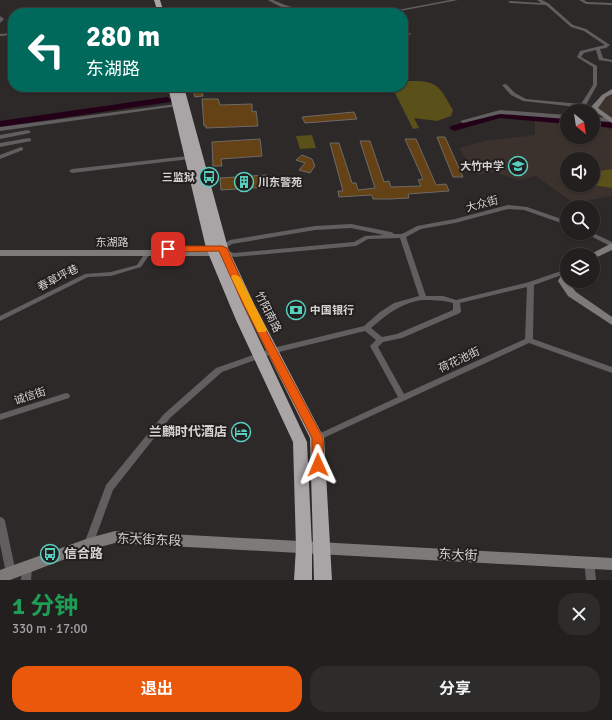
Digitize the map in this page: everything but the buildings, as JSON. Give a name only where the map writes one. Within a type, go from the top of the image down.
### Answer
[{"type":"highway","name":"竹阳南路","points":[[173,92],[188,158],[218,250],[259,356],[300,442],[304,546],[303,580]]},
{"type":"highway","name":"竹阳南路","points":[[181,92],[218,250],[273,351],[317,438],[319,507],[323,548],[323,580]]},
{"type":"street","points":[[270,0],[292,8]]},
{"type":"street","points":[[408,9],[456,0]]},
{"type":"street","points":[[539,0],[546,2],[572,26],[585,30],[608,45],[582,52],[579,57],[595,66],[594,85],[584,104]]},
{"type":"street","points":[[581,0],[586,3],[612,4]]},
{"type":"street","points":[[510,2],[546,2]]},
{"type":"street","points":[[0,17],[2,19],[0,22]]},
{"type":"street","points":[[598,48],[601,58],[612,61]]},
{"type":"street","points":[[504,85],[513,94],[525,100],[564,104]]},
{"type":"street","points":[[597,104],[604,96],[612,91]]},
{"type":"street","points":[[0,129],[176,105]]},
{"type":"street","points":[[463,121],[500,112],[560,116]]},
{"type":"street","points":[[600,112],[612,121]]},
{"type":"street","points":[[600,120],[612,121]]},
{"type":"street","points":[[0,137],[28,132]]},
{"type":"street","points":[[0,145],[28,140]]},
{"type":"street","points":[[0,157],[21,150]]},
{"type":"street","points":[[72,171],[188,158]]},
{"type":"street","name":"大众街","points":[[403,236],[419,227],[455,221],[508,207],[525,208],[560,220]]},
{"type":"street","points":[[218,250],[230,242],[315,228],[351,226],[403,236]]},
{"type":"street","points":[[218,250],[234,255],[356,244],[367,237],[403,236]]},
{"type":"street","points":[[403,236],[423,298]]},
{"type":"street","points":[[600,239],[612,245]]},
{"type":"street","points":[[600,252],[612,245]]},
{"type":"street","name":"东湖路","points":[[0,249],[218,250]]},
{"type":"street","name":"东湖路","points":[[0,253],[147,254],[218,250]]},
{"type":"street","name":"春草坪巷","points":[[0,319],[87,275],[111,274],[139,266],[147,254]]},
{"type":"street","points":[[89,544],[109,488],[167,416],[219,370],[273,351],[366,328],[400,303],[423,298],[448,299],[456,302],[531,284],[560,274]]},
{"type":"street","points":[[531,284],[529,340],[612,370]]},
{"type":"street","points":[[568,288],[572,294],[612,322]]},
{"type":"street","points":[[402,398],[374,346],[381,340],[399,336],[457,311],[456,302]]},
{"type":"street","points":[[366,328],[381,340]]},
{"type":"street","name":"荷花池街","points":[[317,438],[529,340]]},
{"type":"street","name":"诚信街","points":[[0,417],[66,396]]},
{"type":"street","points":[[0,521],[5,575]]},
{"type":"street","name":"东大街东段","points":[[5,575],[27,574],[89,544],[115,538],[304,546]]},
{"type":"street","name":"东大街","points":[[304,546],[612,564]]},
{"type":"street","points":[[588,562],[591,580]]},
{"type":"shaded area","points":[[408,81],[426,82],[437,86],[453,110],[451,116],[437,121],[414,118],[419,128],[413,129],[394,92],[408,92]]},
{"type":"shaded area","points":[[612,93],[612,118],[600,110],[600,104],[608,95]]},
{"type":"shaded area","name":"大竹中学","points":[[535,119],[560,121],[560,144],[600,144],[600,125],[602,125],[612,130],[612,196],[590,200],[569,200],[536,176],[519,180],[492,172],[481,175],[475,173],[459,148],[485,141],[535,135]]},
{"type":"shaded area","points":[[312,135],[316,148],[300,149],[296,136]]},
{"type":"shaded area","points":[[612,169],[612,188],[600,186],[600,171]]},
{"type":"waterway","points":[[0,124],[167,100]]},
{"type":"waterway","points":[[454,128],[500,115],[560,120]]},
{"type":"waterway","points":[[600,124],[612,125]]},
{"type":"slow traffic","points":[[236,277],[262,330]]},
{"type":"place","name":"大竹中学","points":[[518,166]]},
{"type":"place","name":"三监狱","points":[[209,177]]},
{"type":"place","name":"川东警苑","points":[[244,182]]},
{"type":"place","name":"中国银行","points":[[296,310]]},
{"type":"place","name":"兰麟时代酒店","points":[[241,432]]},
{"type":"place","name":"信合路","points":[[50,554]]},
{"type":"route","points":[[168,249],[222,248],[248,304],[317,438],[318,465]]}]
